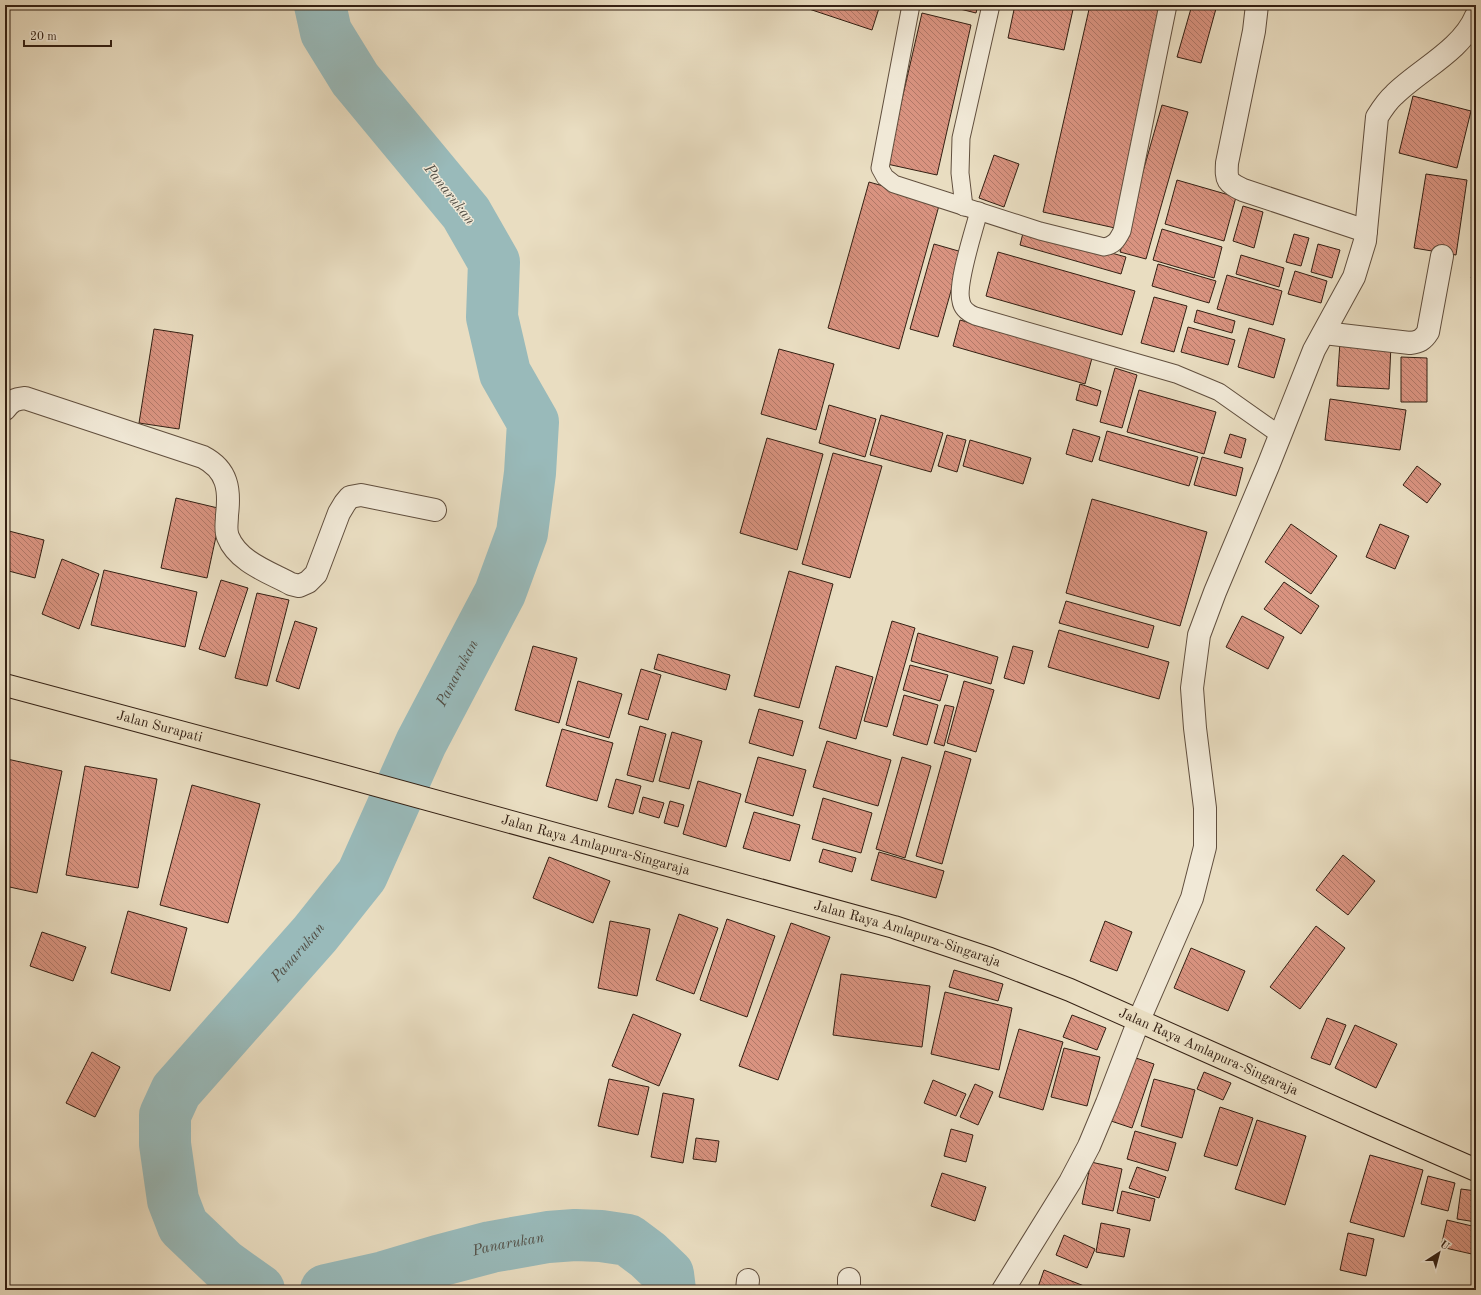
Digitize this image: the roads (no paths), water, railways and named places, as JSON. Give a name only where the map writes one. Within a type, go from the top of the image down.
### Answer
[{"type":"highway","name":"Jalan Surapati","points":[[5,685],[314,768]]},
{"type":"highway","name":"Jalan Raya Amlapura-Singaraja","points":[[314,768],[894,927],[997,962],[1070,990],[1373,1126],[1476,1170]]},
{"type":"street","points":[[1257,5],[1254,31],[1227,163],[1226,177],[1231,184],[1243,190],[1366,230]]},
{"type":"street","points":[[1003,1290],[1063,1195],[1089,1146],[1139,1020],[1192,898],[1205,847],[1205,808],[1195,728],[1192,688],[1199,635],[1215,592],[1314,350],[1354,277],[1365,241],[1377,117],[1394,95],[1446,53],[1462,38],[1476,16]]},
{"type":"street","points":[[1324,333],[1410,343],[1418,342],[1424,339],[1428,332],[1442,256]]},
{"type":"street","points":[[5,409],[9,403],[16,399],[25,398],[212,462],[222,473],[226,483],[229,498],[226,530],[228,538],[235,549],[246,560],[291,584],[299,586],[308,582],[316,574],[339,513],[344,503],[350,497],[361,495],[435,510]]},
{"type":"lane","points":[[911,5],[880,168],[885,177],[894,184],[1040,231],[1104,247],[1111,246],[1116,242],[1122,231],[1168,5]]},
{"type":"lane","points":[[991,5],[961,138],[960,173],[972,209],[961,282],[960,301],[965,310],[975,316],[1176,374],[1219,392],[1280,435]]},
{"type":"waterway","name":"Panarukan","points":[[259,1290],[224,1265],[183,1226],[173,1200],[165,1144],[165,1115],[176,1091],[315,934],[362,875],[421,743],[500,593],[522,533],[530,473],[533,422],[505,373],[492,317],[494,262],[466,213],[355,79],[326,32],[320,5]]},
{"type":"waterway","name":"Panarukan","points":[[326,1290],[384,1277],[491,1247],[548,1237],[575,1235],[601,1236],[628,1240],[648,1255],[668,1274],[670,1290]]}]
